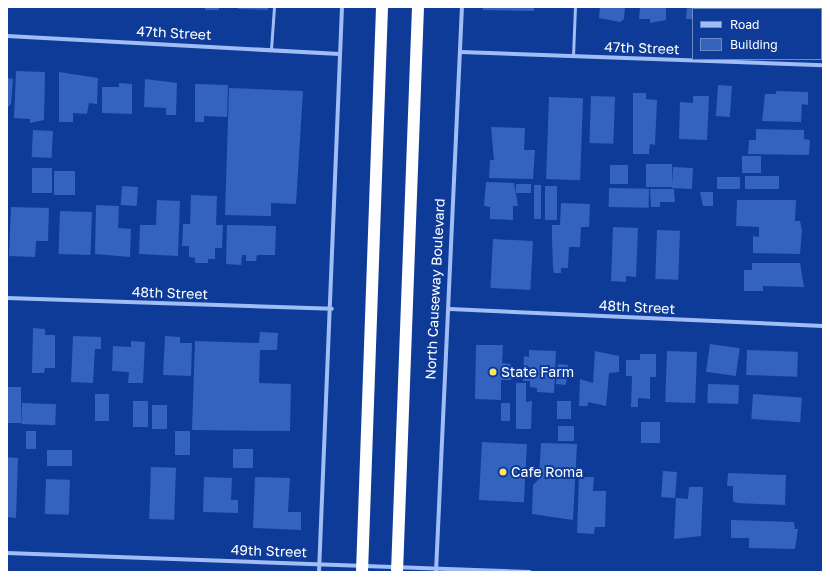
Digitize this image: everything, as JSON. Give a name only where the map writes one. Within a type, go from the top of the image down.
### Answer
[{"type":"highway","points":[[362,569],[382,7]]},
{"type":"highway","name":"North Causeway Boulevard","points":[[397,570],[418,7]]},
{"type":"street","points":[[319,572],[332,309],[342,7]]},
{"type":"street","name":"North Causeway Boulevard","points":[[436,570],[450,309],[462,7]]},
{"type":"street","name":"47th Street","points":[[7,36],[271,49],[340,54]]},
{"type":"street","name":"47th Street","points":[[460,52],[823,65]]},
{"type":"street","name":"48th Street","points":[[7,298],[332,309]]},
{"type":"street","name":"48th Street","points":[[450,309],[823,326]]},
{"type":"street","name":"49th Street","points":[[7,553],[319,564],[362,569],[530,572]]},
{"type":"lane","points":[[271,49],[274,7]]},
{"type":"lane","points":[[574,56],[575,7]]},
{"type":"building","points":[[205,7],[219,7],[219,10],[205,10]]},
{"type":"building","points":[[238,7],[268,7],[268,10],[238,9]]},
{"type":"building","points":[[483,7],[534,7],[534,11],[483,10]]},
{"type":"building","points":[[600,7],[625,7],[624,19],[620,22],[599,18]]},
{"type":"building","points":[[640,7],[666,7],[666,20],[650,23],[650,19],[639,19]]},
{"type":"building","points":[[687,7],[711,7],[692,8],[692,19],[686,19]]},
{"type":"building","points":[[744,7],[811,7],[778,8]]},
{"type":"building","points":[[16,71],[45,72],[44,120],[30,123],[30,119],[14,118]]},
{"type":"building","points":[[59,72],[98,78],[97,104],[89,103],[87,114],[73,113],[73,122],[59,122]]},
{"type":"building","points":[[7,78],[13,79],[11,104],[7,108]]},
{"type":"building","points":[[145,79],[177,83],[176,115],[166,115],[166,108],[144,107]]},
{"type":"building","points":[[119,83],[132,84],[132,114],[102,113],[102,87],[119,87]]},
{"type":"building","points":[[195,84],[228,85],[227,117],[204,116],[204,122],[195,122]]},
{"type":"building","points":[[718,85],[732,86],[730,117],[716,116]]},
{"type":"building","points":[[229,88],[303,91],[296,204],[271,203],[271,216],[225,215]]},
{"type":"building","points":[[776,91],[808,92],[808,105],[802,104],[801,122],[762,121],[765,94],[776,94]]},
{"type":"building","points":[[633,93],[646,93],[646,99],[657,100],[655,145],[650,144],[649,154],[633,154]]},
{"type":"building","points":[[591,96],[615,97],[613,144],[589,143]]},
{"type":"building","points":[[693,96],[709,96],[707,140],[679,139],[680,102],[693,103]]},
{"type":"building","points":[[549,97],[583,98],[580,180],[546,179]]},
{"type":"building","points":[[491,127],[525,128],[524,150],[535,150],[533,179],[489,178],[490,160],[494,160]]},
{"type":"building","points":[[756,129],[804,130],[804,139],[810,140],[809,155],[748,154],[749,140],[756,140]]},
{"type":"building","points":[[33,130],[53,131],[52,158],[32,157]]},
{"type":"building","points":[[742,156],[761,156],[761,173],[742,173]]},
{"type":"building","points":[[646,164],[672,164],[672,187],[646,187]]},
{"type":"building","points":[[610,165],[628,165],[628,184],[610,184]]},
{"type":"building","points":[[673,167],[693,168],[692,189],[672,188]]},
{"type":"building","points":[[32,168],[52,168],[52,193],[32,193]]},
{"type":"building","points":[[54,171],[75,171],[75,195],[54,195]]},
{"type":"building","points":[[745,176],[779,176],[779,189],[745,189]]},
{"type":"building","points":[[717,177],[740,177],[740,189],[717,189]]},
{"type":"building","points":[[486,182],[514,183],[518,206],[513,206],[513,220],[490,219],[490,207],[484,206]]},
{"type":"building","points":[[516,184],[531,184],[531,193],[516,193]]},
{"type":"building","points":[[534,185],[541,185],[541,219],[534,219]]},
{"type":"building","points":[[122,186],[138,187],[137,206],[121,205]]},
{"type":"building","points":[[545,186],[557,186],[557,220],[545,220]]},
{"type":"building","points":[[609,188],[649,189],[649,208],[609,207]]},
{"type":"building","points":[[650,189],[674,189],[675,202],[660,202],[660,207],[651,207]]},
{"type":"building","points":[[700,192],[713,192],[713,206],[703,206]]},
{"type":"building","points":[[191,195],[217,196],[216,225],[223,225],[222,248],[215,248],[215,259],[208,259],[208,263],[195,263],[195,258],[189,257],[189,246],[182,246],[183,224],[190,224]]},
{"type":"building","points":[[157,200],[180,201],[178,256],[139,254],[140,225],[156,225]]},
{"type":"building","points":[[737,200],[796,200],[795,221],[800,221],[802,230],[800,254],[753,253],[753,236],[759,237],[759,227],[736,226]]},
{"type":"building","points":[[561,203],[590,204],[589,227],[581,227],[580,247],[569,247],[568,268],[561,268],[561,273],[554,273],[552,225],[560,225]]},
{"type":"building","points":[[96,205],[119,206],[118,228],[131,229],[130,257],[95,254]]},
{"type":"building","points":[[11,207],[49,208],[48,241],[36,241],[35,257],[9,256]]},
{"type":"building","points":[[60,211],[92,212],[90,255],[58,254]]},
{"type":"building","points":[[227,225],[276,226],[275,255],[257,255],[256,261],[246,261],[246,255],[242,255],[241,265],[226,264]]},
{"type":"building","points":[[613,227],[638,228],[636,277],[626,276],[626,282],[611,281]]},
{"type":"building","points":[[657,230],[680,231],[678,280],[655,279]]},
{"type":"building","points":[[493,239],[533,241],[530,290],[490,288]]},
{"type":"building","points":[[752,263],[800,263],[804,287],[763,286],[763,291],[744,291],[744,270],[752,270]]},
{"type":"building","points":[[33,328],[45,329],[45,335],[55,335],[55,368],[45,368],[44,373],[32,373]]},
{"type":"building","points":[[260,332],[278,333],[277,350],[260,350],[259,383],[291,384],[290,431],[192,430],[195,341],[259,343]]},
{"type":"building","points":[[73,336],[101,337],[101,349],[95,349],[93,383],[71,382]]},
{"type":"building","points":[[165,336],[180,337],[180,343],[192,343],[191,376],[163,375]]},
{"type":"building","points":[[131,341],[145,342],[143,383],[128,383],[129,372],[112,371],[113,346],[131,347]]},
{"type":"building","points":[[710,344],[740,348],[736,376],[706,372]]},
{"type":"building","name":"State Farm","points":[[476,345],[503,345],[502,363],[511,364],[511,380],[501,380],[501,400],[475,399]]},
{"type":"building","points":[[529,350],[556,351],[554,393],[537,392],[537,388],[530,387],[530,381],[523,381],[524,356],[529,357]]},
{"type":"building","points":[[747,350],[798,352],[797,377],[746,375]]},
{"type":"building","points":[[595,351],[619,356],[619,372],[609,373],[606,406],[588,402],[588,406],[579,406],[580,379],[593,383]]},
{"type":"building","points":[[667,351],[697,352],[695,403],[665,402]]},
{"type":"building","points":[[640,354],[656,354],[656,377],[650,377],[650,399],[638,398],[638,407],[631,407],[632,376],[626,376],[626,360],[640,360]]},
{"type":"building","points":[[558,364],[568,365],[566,385],[556,384]]},
{"type":"building","points":[[516,383],[526,383],[526,402],[532,401],[531,429],[516,429]]},
{"type":"building","points":[[708,384],[739,385],[738,404],[707,403]]},
{"type":"building","points":[[7,387],[21,387],[21,423],[7,423]]},
{"type":"building","points":[[95,394],[109,394],[109,421],[95,421]]},
{"type":"building","points":[[753,394],[802,397],[800,422],[751,419]]},
{"type":"building","points":[[133,401],[148,401],[148,427],[133,427]]},
{"type":"building","points":[[557,401],[571,401],[571,419],[557,419]]},
{"type":"building","points":[[22,403],[56,404],[55,425],[21,424]]},
{"type":"building","points":[[501,403],[510,403],[510,421],[501,421]]},
{"type":"building","points":[[152,405],[167,405],[167,429],[152,429]]},
{"type":"building","points":[[641,422],[660,422],[660,443],[641,443]]},
{"type":"building","points":[[558,426],[574,426],[574,441],[558,441]]},
{"type":"building","points":[[26,431],[36,431],[36,449],[26,449]]},
{"type":"building","points":[[175,431],[190,431],[190,455],[175,455]]},
{"type":"building","name":"Cafe Roma","points":[[482,442],[527,444],[524,502],[479,500]]},
{"type":"building","points":[[541,443],[577,444],[573,520],[532,514],[533,485],[539,479]]},
{"type":"building","points":[[233,449],[253,449],[253,468],[233,468]]},
{"type":"building","points":[[47,450],[72,450],[72,466],[47,466]]},
{"type":"building","points":[[7,457],[18,458],[16,518],[7,517]]},
{"type":"building","points":[[151,467],[176,468],[174,520],[149,519]]},
{"type":"building","points":[[663,471],[677,472],[675,498],[661,497]]},
{"type":"building","points":[[728,473],[786,475],[785,505],[737,503],[733,501],[733,486],[727,486]]},
{"type":"building","points":[[204,477],[232,478],[231,500],[238,500],[238,513],[203,512]]},
{"type":"building","points":[[255,477],[290,478],[288,512],[301,512],[301,530],[253,528]]},
{"type":"building","points":[[579,477],[594,477],[593,491],[606,491],[605,527],[595,527],[594,534],[577,533]]},
{"type":"building","points":[[46,479],[70,480],[69,515],[45,514]]},
{"type":"building","points":[[689,487],[703,487],[701,536],[674,539],[676,498],[688,499]]},
{"type":"building","points":[[731,520],[794,522],[795,529],[798,529],[795,549],[749,548],[749,538],[731,538]]},
{"type":"place","name":"State Farm","points":[[493,372]]},
{"type":"place","name":"Cafe Roma","points":[[503,472]]}]
